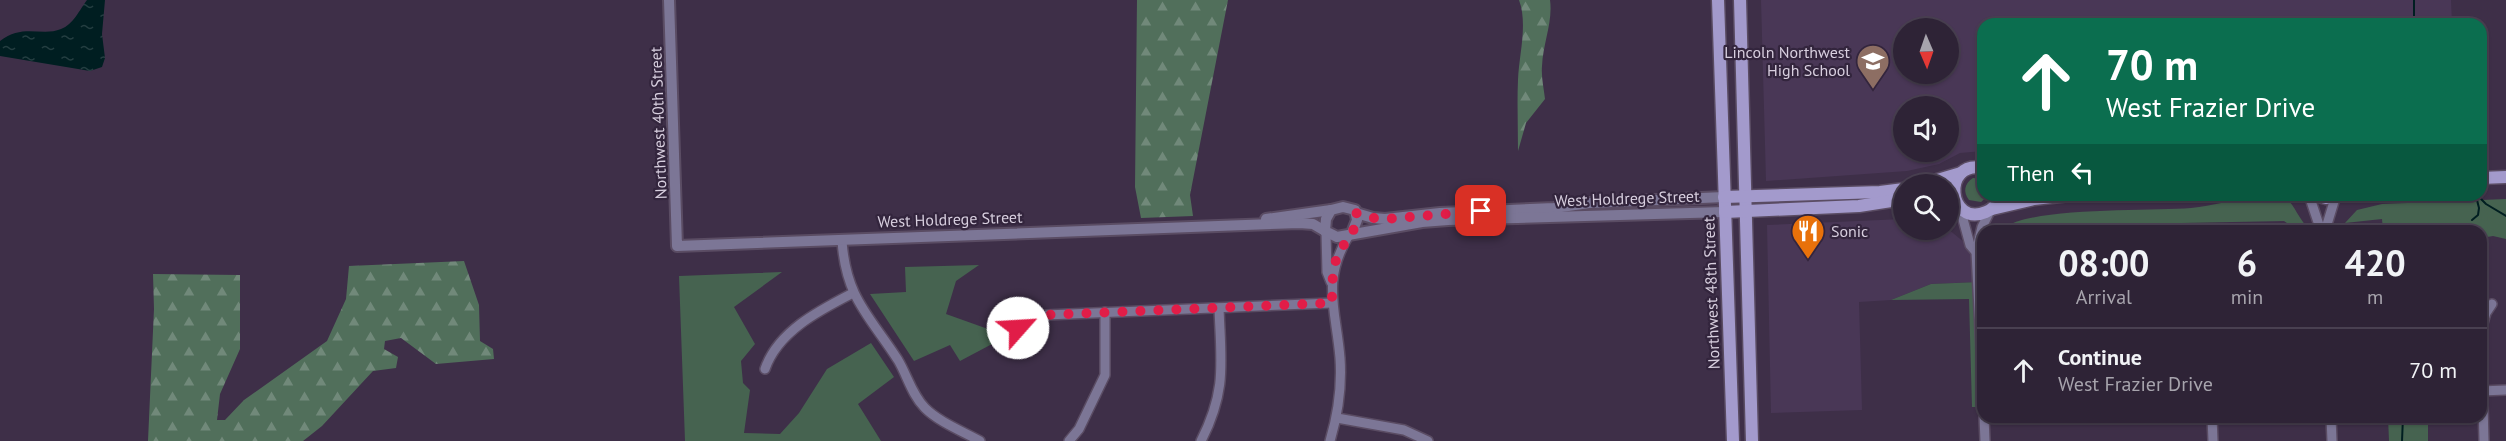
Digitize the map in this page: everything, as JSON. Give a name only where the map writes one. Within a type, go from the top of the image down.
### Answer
[{"type":"main road","name":"Northwest 48th Street","points":[[1718,0],[1734,441]]},
{"type":"main road","points":[[1740,0],[1752,441]]},
{"type":"main road","points":[[1958,174],[1977,168]]},
{"type":"main road","points":[[2487,178],[2506,177]]},
{"type":"main road","name":"West Holdrege Street","points":[[1724,197],[1893,190]]},
{"type":"main road","name":"West Holdrege Street","points":[[1725,212],[1859,206],[1893,201]]},
{"type":"main road","points":[[1991,210],[1997,201]]},
{"type":"main road","points":[[1959,206],[1975,214],[2030,201]]},
{"type":"street","name":"Northwest 40th Street","points":[[669,0],[678,246]]},
{"type":"street","name":"West Holdrege Street","points":[[1356,213],[1385,219],[1440,213],[1554,208],[1589,203],[1724,197]]},
{"type":"street","points":[[2313,201],[2319,225]]},
{"type":"street","points":[[2326,225],[2334,201]]},
{"type":"street","points":[[1330,441],[1337,418],[1341,366],[1332,303],[1332,284],[1336,260],[1357,224],[1356,213],[1348,207],[1331,210],[1326,219],[1327,272],[1332,284]]},
{"type":"street","name":"West Holdrege Street","points":[[1224,225],[1331,210]]},
{"type":"street","points":[[1983,225],[1991,210]]},
{"type":"street","name":"West Holdrege Street","points":[[1350,234],[1448,220],[1725,212]]},
{"type":"street","points":[[1959,213],[1970,245],[1976,252]]},
{"type":"street","name":"West Holdrege Street","points":[[678,246],[1307,223],[1326,232]]},
{"type":"street","points":[[1326,232],[1337,237],[1350,234]]},
{"type":"street","points":[[842,241],[845,265],[853,293],[872,325],[897,359],[924,407],[980,441]]},
{"type":"street","points":[[1977,248],[1977,258]]},
{"type":"street","points":[[765,369],[774,350],[791,333],[821,310],[853,293]]},
{"type":"street","points":[[1018,328],[1030,319],[1046,315],[1332,303]]},
{"type":"street","points":[[2487,312],[2492,304]]},
{"type":"street","points":[[1201,441],[1214,414],[1221,387],[1219,308]]},
{"type":"street","points":[[1069,441],[1079,429],[1105,375],[1105,312]]},
{"type":"street","points":[[2487,391],[2506,390]]},
{"type":"street","points":[[1337,418],[1404,430],[1428,441]]},
{"type":"street","points":[[1984,423],[1985,441]]},
{"type":"street","points":[[2212,423],[2213,441]]},
{"type":"street","points":[[2331,423],[2332,441]]},
{"type":"street","points":[[2483,423],[2484,441]]},
{"type":"shaded area","name":"Lincoln Northwest High School","points":[[1761,0],[2451,0],[2452,18],[1977,18],[1977,152],[1959,154],[1959,96],[1893,96],[1893,162],[1943,162],[1907,171],[1766,181]]},
{"type":"shaded area","points":[[1977,178],[1977,201],[1981,202],[1969,200],[1966,194],[1965,188],[1970,180]]},
{"type":"shaded area","points":[[2506,199],[2506,239],[2487,237],[2487,225],[2382,225],[2382,219],[2345,223],[2357,210],[2382,204]]},
{"type":"shaded area","points":[[2228,201],[2289,201],[2305,225],[2290,225],[2284,221],[2182,223],[2182,225],[2167,225],[2167,223],[2010,225],[2039,216],[2064,213],[2191,208]]},
{"type":"shaded area","points":[[1893,219],[1893,240],[1959,240],[1959,238],[1976,252],[1977,282],[1931,284],[1891,300],[1859,302],[1862,410],[1771,413],[1767,225]]},
{"type":"shaded area","points":[[979,265],[956,281],[946,314],[988,329],[994,343],[960,361],[950,345],[914,361],[870,294],[906,292],[905,267]]},
{"type":"shaded area","points":[[782,272],[734,307],[755,344],[741,361],[743,383],[750,390],[744,433],[780,434],[799,413],[827,369],[871,343],[894,377],[858,404],[881,441],[685,441],[679,276]]},
{"type":"shaded area","points":[[1977,282],[1977,407],[1972,407],[1969,299],[1891,300],[1931,284]]},
{"type":"shaded area","points":[[2388,423],[2428,423],[2428,441],[2389,441]]},
{"type":"green space","points":[[1137,0],[1228,0],[1190,195],[1193,216],[1141,218],[1135,187]]},
{"type":"green space","points":[[1519,0],[1550,0],[1551,8],[1542,66],[1545,99],[1526,123],[1518,151],[1518,80],[1523,29]]},
{"type":"green space","points":[[464,261],[479,305],[480,341],[493,349],[494,359],[436,364],[401,338],[385,341],[384,349],[398,357],[396,368],[373,371],[322,426],[303,441],[148,441],[154,309],[153,274],[240,275],[240,349],[220,394],[217,420],[225,420],[244,400],[327,341],[346,299],[349,266]]},
{"type":"water","points":[[87,0],[105,0],[102,34],[105,58],[102,67],[90,71],[0,56],[0,41],[24,31],[47,32],[61,29],[73,20]]},
{"type":"waterway","points":[[2414,0],[2414,18]]},
{"type":"waterway","points":[[2472,220],[2478,215],[2477,201]]},
{"type":"waterway","points":[[2483,201],[2506,216]]},
{"type":"waterway","points":[[2402,441],[2403,423]]},
{"type":"place","name":"Lincoln Northwest High School","points":[[1873,90]]},
{"type":"place","name":"Sonic","points":[[1808,260]]},
{"type":"route","points":[[1018,328],[1030,319],[1046,315],[1332,303],[1336,260],[1357,224],[1356,213],[1385,219],[1481,211]]}]
